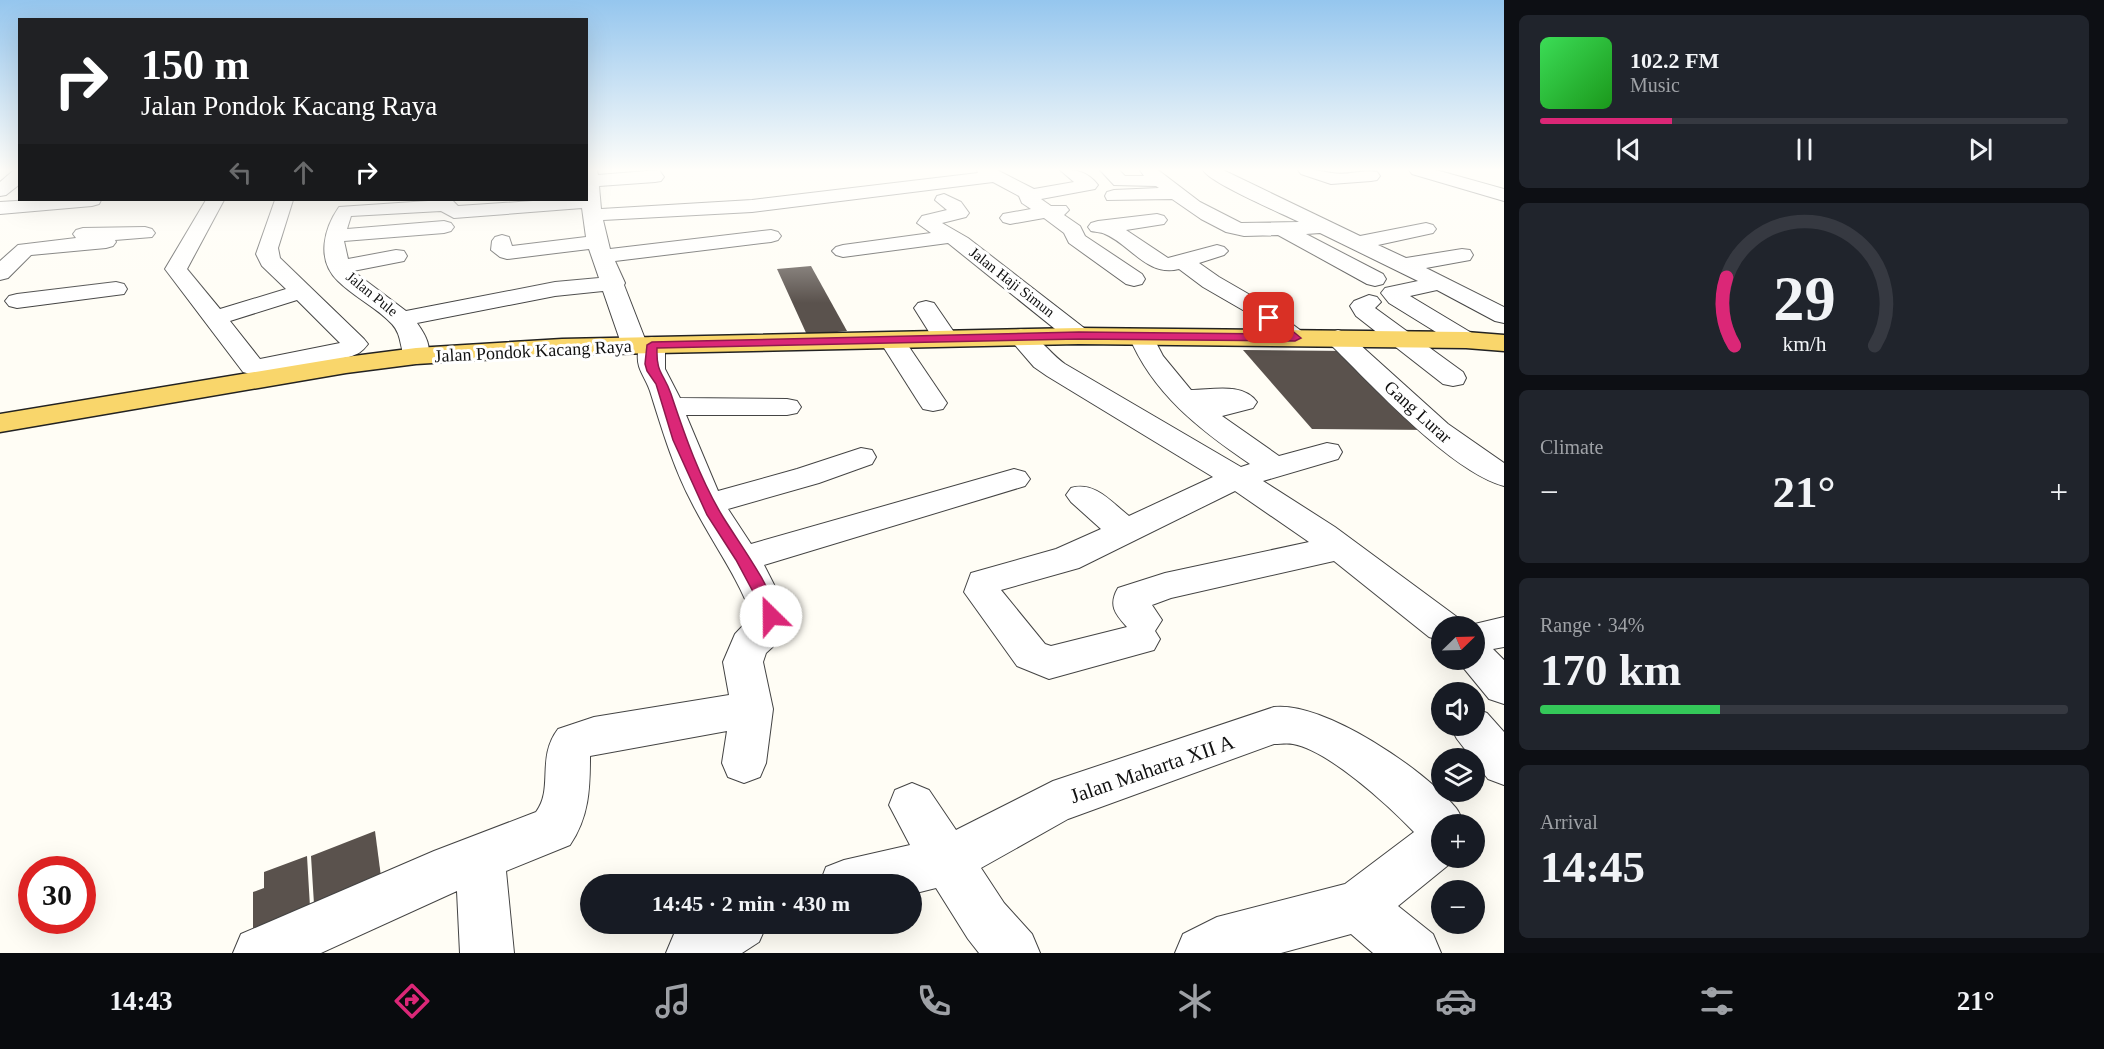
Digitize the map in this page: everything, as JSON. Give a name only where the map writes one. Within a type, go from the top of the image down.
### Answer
[{"type":"main road","name":"Jalan Pondok Kacang Raya","points":[[0,423],[346,365],[416,356],[562,347],[1079,336],[1466,340],[1504,343]]},
{"type":"street","points":[[207,214],[176,269],[252,366],[257,368],[355,344],[270,261],[267,254],[279,214]]},
{"type":"street","points":[[345,214],[335,236],[464,225],[462,220],[529,215]]},
{"type":"street","points":[[597,214],[614,283],[644,345],[652,371],[662,384],[680,440],[709,504],[743,559],[766,601],[771,616],[764,631],[749,645],[743,662],[752,709],[744,763]]},
{"type":"street","points":[[757,214],[770,236]]},
{"type":"street","name":"Jalan Haji Simun","points":[[953,214],[929,220],[927,223],[961,242],[1079,336]]},
{"type":"street","points":[[1010,218],[1033,214]]},
{"type":"street","points":[[1052,214],[1073,230],[1076,239],[1134,279]]},
{"type":"street","points":[[1180,220],[1212,214]]},
{"type":"street","points":[[1222,214],[1239,230],[1287,220]]},
{"type":"street","points":[[1279,214],[1372,290],[1362,306],[1364,311],[1453,378]]},
{"type":"street","points":[[1261,219],[1256,215],[1323,227],[1504,316]]},
{"type":"street","points":[[1073,230],[1150,221],[1169,240]]},
{"type":"street","points":[[1107,226],[1162,264],[1183,261],[1217,251]]},
{"type":"street","points":[[638,232],[658,229]]},
{"type":"street","points":[[1358,243],[1426,229]]},
{"type":"street","points":[[719,231],[770,236]]},
{"type":"street","points":[[0,273],[25,249],[145,232]]},
{"type":"street","name":"Jalan Pule","points":[[335,236],[332,251],[345,276],[403,319],[410,330],[416,356]]},
{"type":"street","points":[[502,241],[502,250],[507,253],[603,242],[770,236]]},
{"type":"street","points":[[843,251],[949,237]]},
{"type":"street","points":[[68,294],[109,238]]},
{"type":"street","points":[[1403,265],[1462,255]]},
{"type":"street","points":[[340,267],[396,256]]},
{"type":"street","points":[[1183,261],[1211,282],[1256,308],[1295,338]]},
{"type":"street","points":[[403,319],[555,289],[614,283]]},
{"type":"street","points":[[1439,283],[1393,293],[1397,298],[1466,340]]},
{"type":"street","points":[[211,312],[298,286]]},
{"type":"street","points":[[17,301],[116,289]]},
{"type":"street","points":[[926,308],[945,338]]},
{"type":"street","points":[[1141,336],[1154,361],[1172,385],[1193,406],[1233,439],[1276,468]]},
{"type":"street","points":[[1021,337],[1043,361],[1079,385],[1237,478],[1339,548],[1431,618]]},
{"type":"street","name":"Gang Lurar","points":[[1338,338],[1445,438],[1472,458],[1504,476]]},
{"type":"street","points":[[892,340],[933,403]]},
{"type":"street","points":[[668,406],[787,407]]},
{"type":"street","points":[[1327,452],[1237,478],[1067,559],[992,578],[984,582],[982,592],[1031,655],[1049,663],[1142,630],[1131,607],[1131,598],[1138,595],[1166,586],[1339,548]]},
{"type":"street","points":[[709,504],[808,476],[861,457]]},
{"type":"street","points":[[743,559],[1014,479]]},
{"type":"street","points":[[1082,495],[1125,531]]},
{"type":"street","points":[[1485,636],[1504,632]]},
{"type":"street","points":[[1485,667],[1504,687]]},
{"type":"street","points":[[260,953],[553,829],[560,821],[566,807],[568,750],[573,743],[594,736],[752,709]]},
{"type":"street","name":"Jalan Maharta XII A","points":[[891,874],[947,861],[1053,803],[1274,726],[1296,725],[1348,751],[1405,793],[1431,817]]},
{"type":"street","points":[[1480,736],[1504,765]]},
{"type":"street","points":[[912,805],[986,921],[1013,953]]},
{"type":"street","points":[[1215,950],[1358,906],[1431,849]]},
{"type":"street","points":[[480,858],[487,953]]},
{"type":"street","points":[[1358,906],[1414,953]]},
{"type":"street","points":[[693,953],[724,934]]},
{"type":"building","points":[[811,266],[847,331],[807,335],[777,269]]},
{"type":"building","points":[[1243,350],[1349,351],[1433,430],[1312,429]]},
{"type":"building","points":[[375,831],[383,892],[315,920],[311,856]]},
{"type":"building","points":[[307,856],[311,924],[253,947],[253,892],[264,888],[264,872]]},
{"type":"route","points":[[771,616],[766,601],[743,559],[715,515],[680,440],[662,384],[652,371],[652,345],[1079,336],[1295,338],[1269,318]]}]
